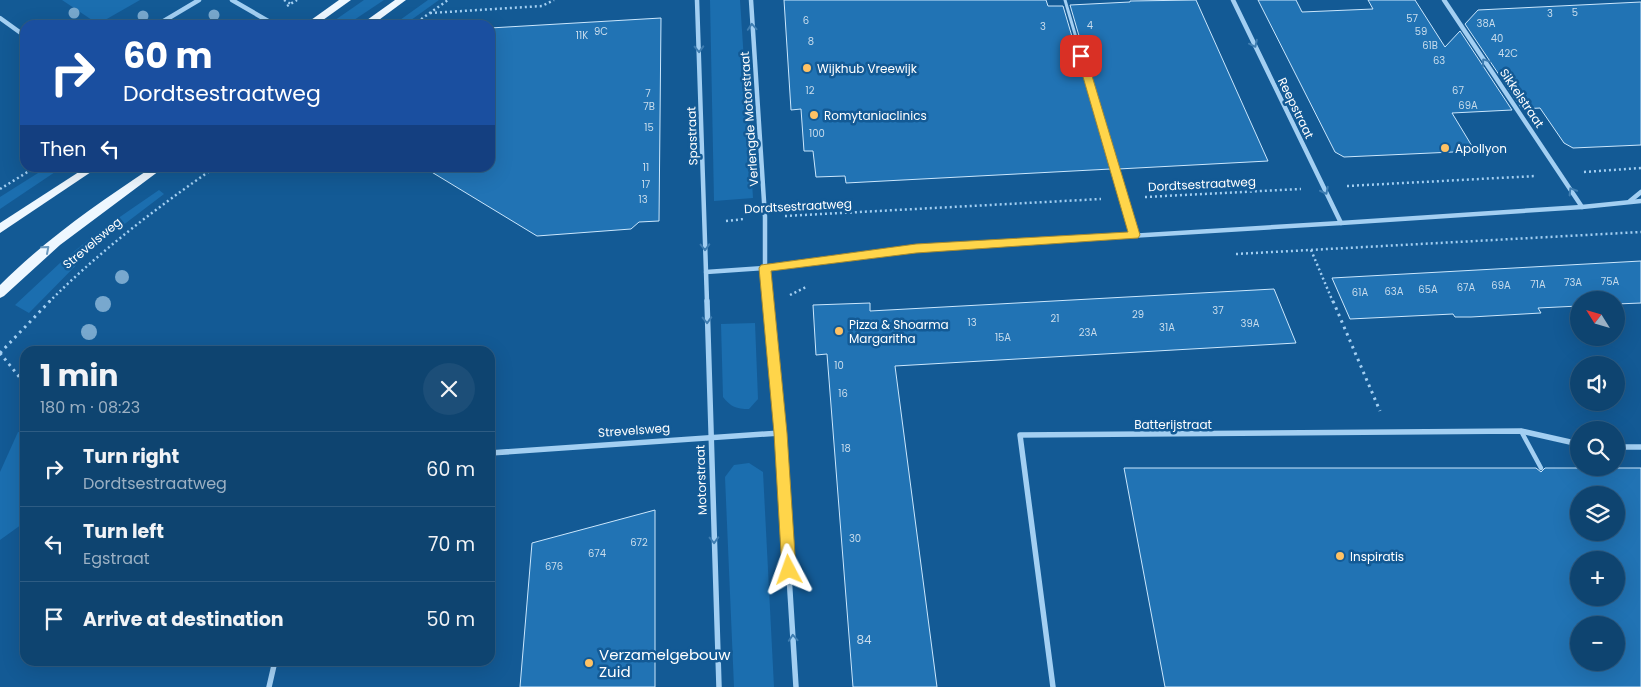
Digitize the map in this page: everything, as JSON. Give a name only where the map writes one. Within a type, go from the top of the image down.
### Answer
[{"type":"main road","points":[[316,20],[346,0]]},
{"type":"main road","points":[[372,20],[401,0]]},
{"type":"main road","points":[[0,229],[86,172]]},
{"type":"main road","name":"Strevelsweg","points":[[0,293],[47,248],[76,225],[152,172]]},
{"type":"street","points":[[165,20],[199,0]]},
{"type":"street","points":[[232,0],[266,20]]},
{"type":"street","name":"Spastraat","points":[[698,0],[706,272]]},
{"type":"street","name":"Verlengde Motorstraat","points":[[751,0],[765,218],[765,268]]},
{"type":"street","name":"Reepstraat","points":[[1234,0],[1341,223]]},
{"type":"street","name":"Sikkelstraat","points":[[1444,0],[1562,174],[1582,207]]},
{"type":"street","points":[[0,18],[20,32]]},
{"type":"street","points":[[1630,202],[1641,192]]},
{"type":"street","points":[[706,272],[765,268],[916,248],[1341,223],[1582,207],[1641,201]]},
{"type":"street","points":[[765,268],[780,433],[796,687]]},
{"type":"street","name":"Motorstraat","points":[[706,272],[719,687]]},
{"type":"street","name":"Batterijstraat","points":[[1053,687],[1020,435],[1521,431],[1570,442]]},
{"type":"street","name":"Strevelsweg","points":[[495,453],[780,433]]},
{"type":"street","points":[[1625,447],[1641,447]]},
{"type":"street","points":[[269,687],[274,666]]},
{"type":"lane","points":[[1064,0],[1134,235]]},
{"type":"lane","points":[[1521,431],[1541,468]]},
{"type":"path","points":[[284,0],[291,4]]},
{"type":"path","points":[[420,20],[448,0]]},
{"type":"path","points":[[430,13],[542,6],[554,0]]},
{"type":"path","name":"Dordtsestraatweg","points":[[705,222],[1323,188],[1641,168]]},
{"type":"path","points":[[0,189],[28,172]]},
{"type":"path","name":"Strevelsweg","points":[[20,378],[0,353],[62,287],[106,248],[209,172]]},
{"type":"path","points":[[1232,254],[1641,232]]},
{"type":"path","points":[[1311,250],[1389,432]]},
{"type":"path","points":[[769,310],[783,299],[812,286]]},
{"type":"shaded area","points":[[62,0],[140,0],[105,20],[92,20]]},
{"type":"shaded area","points":[[364,0],[384,0],[354,20],[335,20]]},
{"type":"shaded area","points":[[428,0],[439,0],[411,20],[400,20]]},
{"type":"shaded area","points":[[710,0],[740,0],[753,198],[714,201]]},
{"type":"shaded area","points":[[40,172],[55,172],[0,209],[0,197]]},
{"type":"shaded area","points":[[159,190],[164,194],[93,248],[29,313],[15,305],[60,263],[98,232]]},
{"type":"shaded area","points":[[755,323],[758,399],[749,409],[741,409],[731,405],[723,397],[721,324]]},
{"type":"shaded area","points":[[18,432],[20,432],[20,526],[0,540],[0,472]]},
{"type":"shaded area","points":[[749,463],[763,472],[774,687],[734,687],[725,477],[734,465]]},
{"type":"building","points":[[784,0],[1046,0],[1048,6],[1063,6],[1111,169],[846,183],[845,176],[816,177],[813,151],[804,151],[801,109],[791,110]]},
{"type":"building","points":[[1196,0],[1268,161],[1118,169],[1070,5],[1130,1]]},
{"type":"building","points":[[1258,0],[1296,0],[1302,12],[1373,9],[1368,0],[1415,0],[1445,47],[1460,31],[1512,110],[1452,113],[1475,151],[1344,157],[1335,152]]},
{"type":"building","points":[[1641,2],[1641,145],[1573,148],[1564,143],[1540,108],[1522,109],[1465,24],[1478,10]]},
{"type":"building","points":[[661,18],[659,221],[639,222],[631,229],[537,236],[432,172],[495,172],[495,28]]},
{"type":"building","points":[[1641,261],[1641,303],[1625,304],[1625,291],[1570,291],[1570,306],[1538,308],[1541,313],[1471,317],[1455,317],[1453,314],[1350,319],[1332,278]]},
{"type":"building","points":[[1274,289],[1296,343],[895,366],[937,687],[853,687],[827,354],[816,355],[813,305],[870,303],[870,311]]},
{"type":"building","name":"Inspiratis","points":[[1124,468],[1536,468],[1541,472],[1545,468],[1570,468],[1570,476],[1625,476],[1625,468],[1641,468],[1641,687],[1165,687]]},
{"type":"building","points":[[655,510],[655,687],[520,687],[532,543]]},
{"type":"place","name":"Wijkhub Vreewijk","points":[[807,68]]},
{"type":"place","name":"Romytaniaclinics","points":[[814,115]]},
{"type":"place","name":"Apollyon","points":[[1445,148]]},
{"type":"place","name":"Pizza & Shoarma Margaritha","points":[[839,331]]},
{"type":"place","name":"Inspiratis","points":[[1340,556]]},
{"type":"place","name":"Verzamelgebouw Zuid","points":[[589,663]]},
{"type":"route","points":[[789,570],[780,433],[765,268],[916,248],[1134,235],[1081,56]]}]
